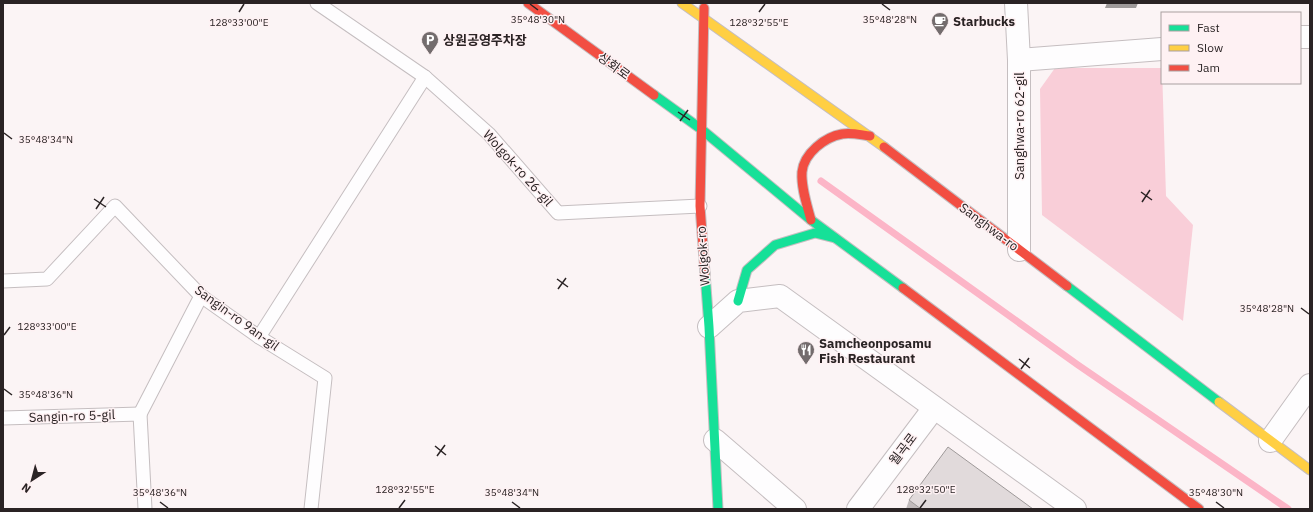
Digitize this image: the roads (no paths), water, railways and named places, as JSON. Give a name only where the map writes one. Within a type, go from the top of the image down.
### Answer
[{"type":"main road","name":"상화로","points":[[528,3],[701,130]]},
{"type":"main road","points":[[682,3],[703,19]]},
{"type":"main road","name":"Wolgok-ro","points":[[704,3],[700,206],[709,327],[718,509]]},
{"type":"main road","name":"Sanghwa-ro","points":[[703,19],[870,136],[1310,470]]},
{"type":"main road","points":[[701,130],[811,220],[1199,509]]},
{"type":"main road","points":[[811,220],[804,190],[802,171],[805,161],[818,144],[843,134],[870,136]]},
{"type":"main road","points":[[738,301],[747,270],[775,245],[815,233],[835,238]]},
{"type":"street","name":"Sanghwa-ro 62-gil","points":[[1016,3],[1019,60],[1020,250]]},
{"type":"street","points":[[1019,60],[1161,49]]},
{"type":"street","points":[[709,327],[738,301],[780,296],[1075,509]]},
{"type":"street","points":[[1270,441],[1310,385]]},
{"type":"street","name":"월곡로","points":[[858,509],[934,408]]},
{"type":"street","points":[[715,440],[795,509]]},
{"type":"lane","name":"Wolgok-ro 26-gil","points":[[317,3],[425,77],[489,134],[558,213],[700,206]]},
{"type":"lane","points":[[259,337],[425,77]]},
{"type":"lane","name":"Sangin-ro 9an-gil","points":[[3,281],[46,280],[114,206],[201,296],[259,337],[325,378],[311,509]]},
{"type":"lane","points":[[145,509],[140,414],[201,296]]},
{"type":"lane","name":"Sangin-ro 5-gil","points":[[3,418],[140,414]]},
{"type":"waterway","points":[[821,181],[1078,365],[1288,509]]},
{"type":"place","name":"Starbucks","points":[[940,36]]},
{"type":"place","name":"상원공영주차장","points":[[430,55]]},
{"type":"place","name":"Samcheonposamu Fish Restaurant","points":[[806,365]]}]
